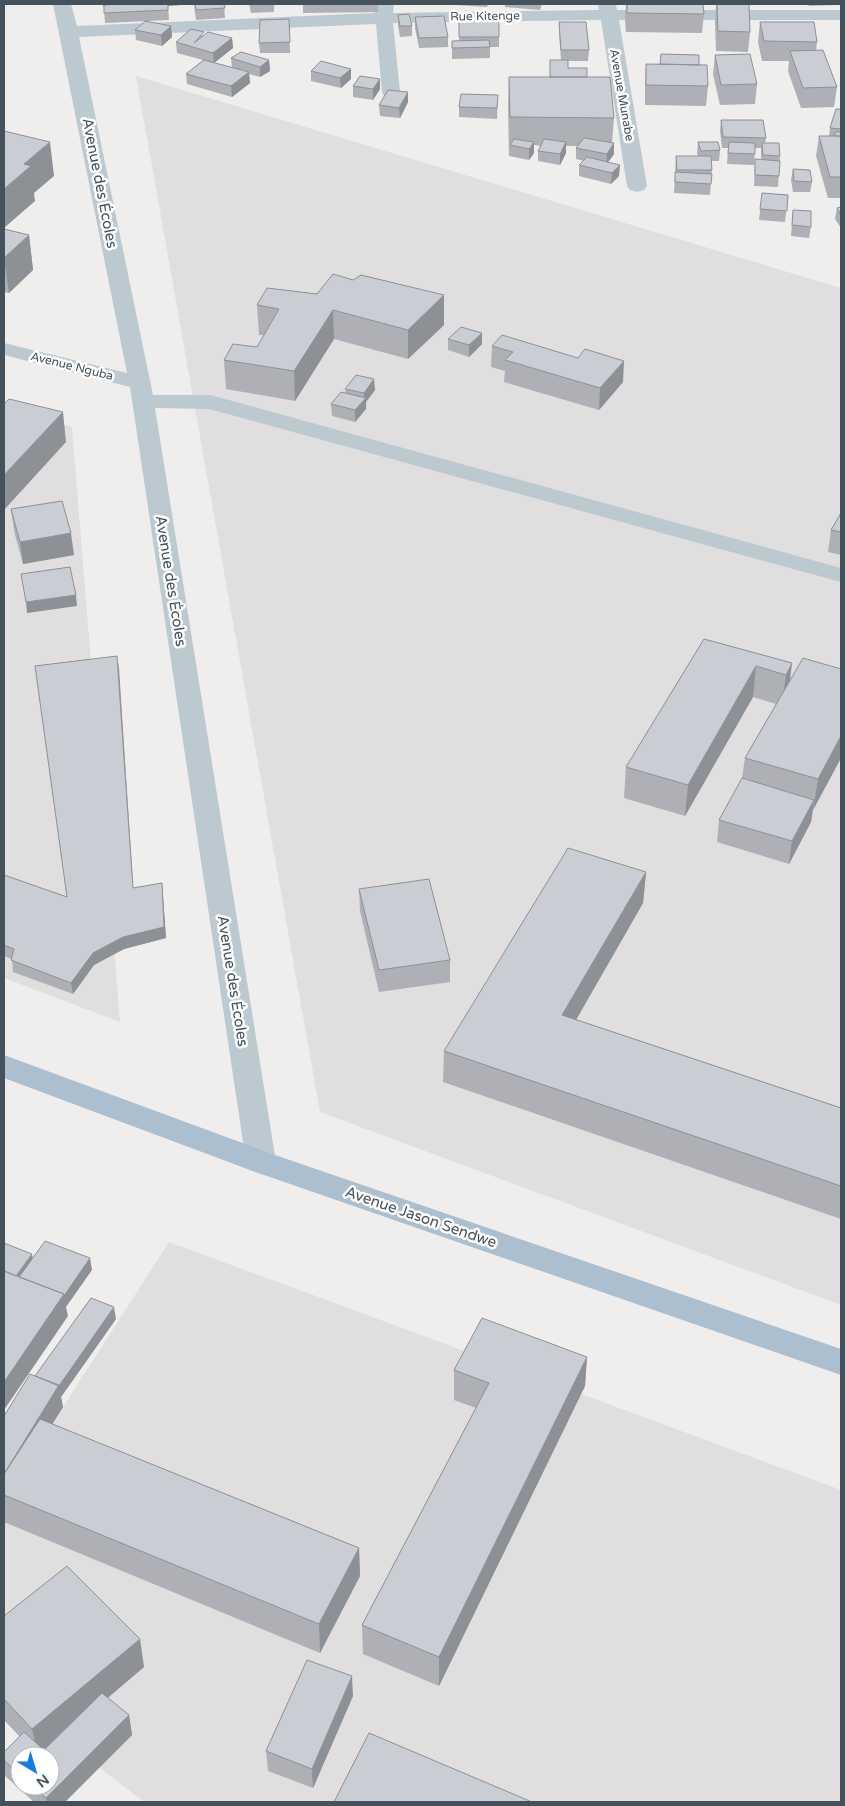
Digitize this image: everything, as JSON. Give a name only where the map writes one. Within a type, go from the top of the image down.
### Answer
[{"type":"main road","name":"Avenue Jason Sendwe","points":[[4,1066],[261,1162],[841,1362]]},
{"type":"street","name":"Avenue des Écoles","points":[[62,4],[141,392],[261,1162]]},
{"type":"street","name":"Rue Kitenge","points":[[69,32],[385,11],[608,9],[841,15]]},
{"type":"street","name":"Avenue Munabe","points":[[608,9],[637,186]]},
{"type":"street","points":[[385,11],[391,92]]},
{"type":"street","name":"Avenue Nguba","points":[[4,349],[141,392],[210,402],[841,575]]},
{"type":"shaded area","points":[[136,76],[841,288],[841,1305],[320,1112]]},
{"type":"shaded area","points":[[4,408],[72,427],[120,1022],[4,978]]},
{"type":"shaded area","points":[[169,1242],[841,1490],[841,1802],[144,1802],[4,1694],[4,1499]]},
{"type":"building","points":[[168,4],[168,10],[104,13],[104,5]]},
{"type":"building","points":[[195,4],[224,4],[225,8],[196,10]]},
{"type":"building","points":[[627,4],[703,4],[704,14],[627,13]]},
{"type":"building","points":[[717,4],[749,4],[750,32],[718,31]]},
{"type":"building","points":[[409,14],[412,26],[400,26],[398,15]]},
{"type":"building","points":[[444,16],[448,37],[419,38],[415,17]]},
{"type":"building","points":[[459,18],[499,18],[499,37],[459,37]]},
{"type":"building","points":[[289,19],[290,42],[259,43],[260,20]]},
{"type":"building","points":[[145,21],[171,26],[161,35],[135,30]]},
{"type":"building","points":[[559,22],[586,22],[589,50],[561,50]]},
{"type":"building","points":[[760,22],[814,22],[817,42],[764,41]]},
{"type":"building","points":[[191,29],[204,32],[194,43],[208,32],[232,38],[213,53],[176,42]]},
{"type":"building","points":[[489,40],[490,47],[452,48],[452,41]]},
{"type":"building","points":[[823,50],[837,87],[803,88],[790,51]]},
{"type":"building","points":[[241,52],[269,60],[260,67],[231,58]]},
{"type":"building","points":[[661,54],[699,55],[699,65],[660,64]]},
{"type":"building","points":[[750,54],[757,84],[721,85],[715,55]]},
{"type":"building","points":[[204,60],[249,72],[231,86],[186,74]]},
{"type":"building","points":[[550,60],[568,60],[568,68],[587,68],[587,77],[550,77]]},
{"type":"building","points":[[321,61],[351,69],[340,78],[311,71]]},
{"type":"building","points":[[646,64],[707,65],[708,86],[646,85]]},
{"type":"building","points":[[360,76],[380,79],[373,89],[353,86]]},
{"type":"building","points":[[509,77],[610,77],[614,118],[510,117]]},
{"type":"building","points":[[388,90],[408,92],[399,108],[379,105]]},
{"type":"building","points":[[461,94],[498,95],[497,108],[459,107]]},
{"type":"building","points":[[836,109],[841,109],[841,129],[830,128]]},
{"type":"building","points":[[721,120],[763,120],[766,138],[723,137]]},
{"type":"building","points":[[4,131],[50,142],[24,164],[31,166],[4,189]]},
{"type":"building","points":[[835,132],[841,132],[841,136],[835,136]]},
{"type":"building","points":[[819,136],[841,136],[841,177],[830,177]]},
{"type":"building","points":[[584,138],[614,143],[607,154],[576,148]]},
{"type":"building","points":[[514,139],[534,142],[529,149],[510,145]]},
{"type":"building","points":[[544,139],[566,142],[560,154],[538,151]]},
{"type":"building","points":[[698,142],[718,142],[720,150],[701,151]]},
{"type":"building","points":[[729,142],[755,143],[755,154],[728,153]]},
{"type":"building","points":[[762,143],[779,143],[780,156],[763,155]]},
{"type":"building","points":[[676,156],[711,156],[712,170],[677,170]]},
{"type":"building","points":[[587,157],[620,165],[612,173],[579,165]]},
{"type":"building","points":[[755,159],[780,161],[779,176],[755,175]]},
{"type":"building","points":[[793,169],[810,170],[812,182],[794,181]]},
{"type":"building","points":[[675,172],[712,174],[711,184],[675,182]]},
{"type":"building","points":[[762,193],[788,195],[787,211],[760,209]]},
{"type":"building","points":[[841,207],[841,215],[837,208]]},
{"type":"building","points":[[793,210],[811,211],[811,227],[792,225]]},
{"type":"building","points":[[4,229],[29,235],[4,258]]},
{"type":"building","points":[[333,274],[353,280],[361,275],[444,295],[408,330],[333,310],[294,371],[224,360],[233,344],[257,347],[279,309],[257,305],[267,288],[317,294]]},
{"type":"building","points":[[461,327],[482,333],[469,345],[448,339]]},
{"type":"building","points":[[502,335],[578,358],[585,349],[624,361],[600,388],[505,360],[513,352],[492,346]]},
{"type":"building","points":[[356,375],[374,379],[364,393],[345,389]]},
{"type":"building","points":[[341,392],[366,398],[355,410],[331,404]]},
{"type":"building","points":[[9,399],[63,412],[4,475],[4,404]]},
{"type":"building","points":[[62,501],[71,533],[20,542],[11,509]]},
{"type":"building","points":[[841,513],[841,532],[831,530]]},
{"type":"building","points":[[70,567],[76,595],[26,602],[21,574]]},
{"type":"building","points":[[704,639],[792,663],[786,675],[756,666],[688,785],[626,767]]},
{"type":"building","points":[[117,656],[133,888],[162,883],[164,927],[123,937],[93,953],[71,983],[11,960],[14,949],[4,945],[4,875],[67,897],[35,666]]},
{"type":"building","points":[[803,658],[841,669],[841,736],[818,779],[745,758]]},
{"type":"building","points":[[742,778],[814,800],[792,841],[719,820]]},
{"type":"building","points":[[568,848],[646,872],[562,1015],[841,1108],[841,1186],[444,1051]]},
{"type":"building","points":[[429,879],[450,960],[379,970],[359,889]]},
{"type":"building","points":[[45,1241],[90,1258],[64,1296],[64,1294],[19,1277]]},
{"type":"building","points":[[4,1243],[32,1254],[16,1276],[4,1271]]},
{"type":"building","points":[[4,1271],[64,1294],[4,1382]]},
{"type":"building","points":[[91,1298],[114,1307],[59,1386],[35,1376]]},
{"type":"building","points":[[482,1318],[587,1357],[439,1657],[362,1625],[489,1383],[454,1370]]},
{"type":"building","points":[[30,1374],[59,1385],[4,1474],[4,1416]]},
{"type":"building","points":[[40,1419],[359,1548],[319,1624],[4,1495],[4,1474]]},
{"type":"building","points":[[67,1566],[140,1639],[32,1729],[4,1699],[4,1616]]},
{"type":"building","points":[[307,1660],[352,1676],[312,1769],[266,1751]]},
{"type":"building","points":[[102,1693],[129,1715],[60,1784],[60,1746],[48,1746]]},
{"type":"building","points":[[24,1732],[40,1746],[10,1746]]},
{"type":"building","points":[[369,1733],[532,1802],[334,1802]]},
{"type":"building","points":[[10,1746],[10,1766],[4,1760],[4,1752]]}]
